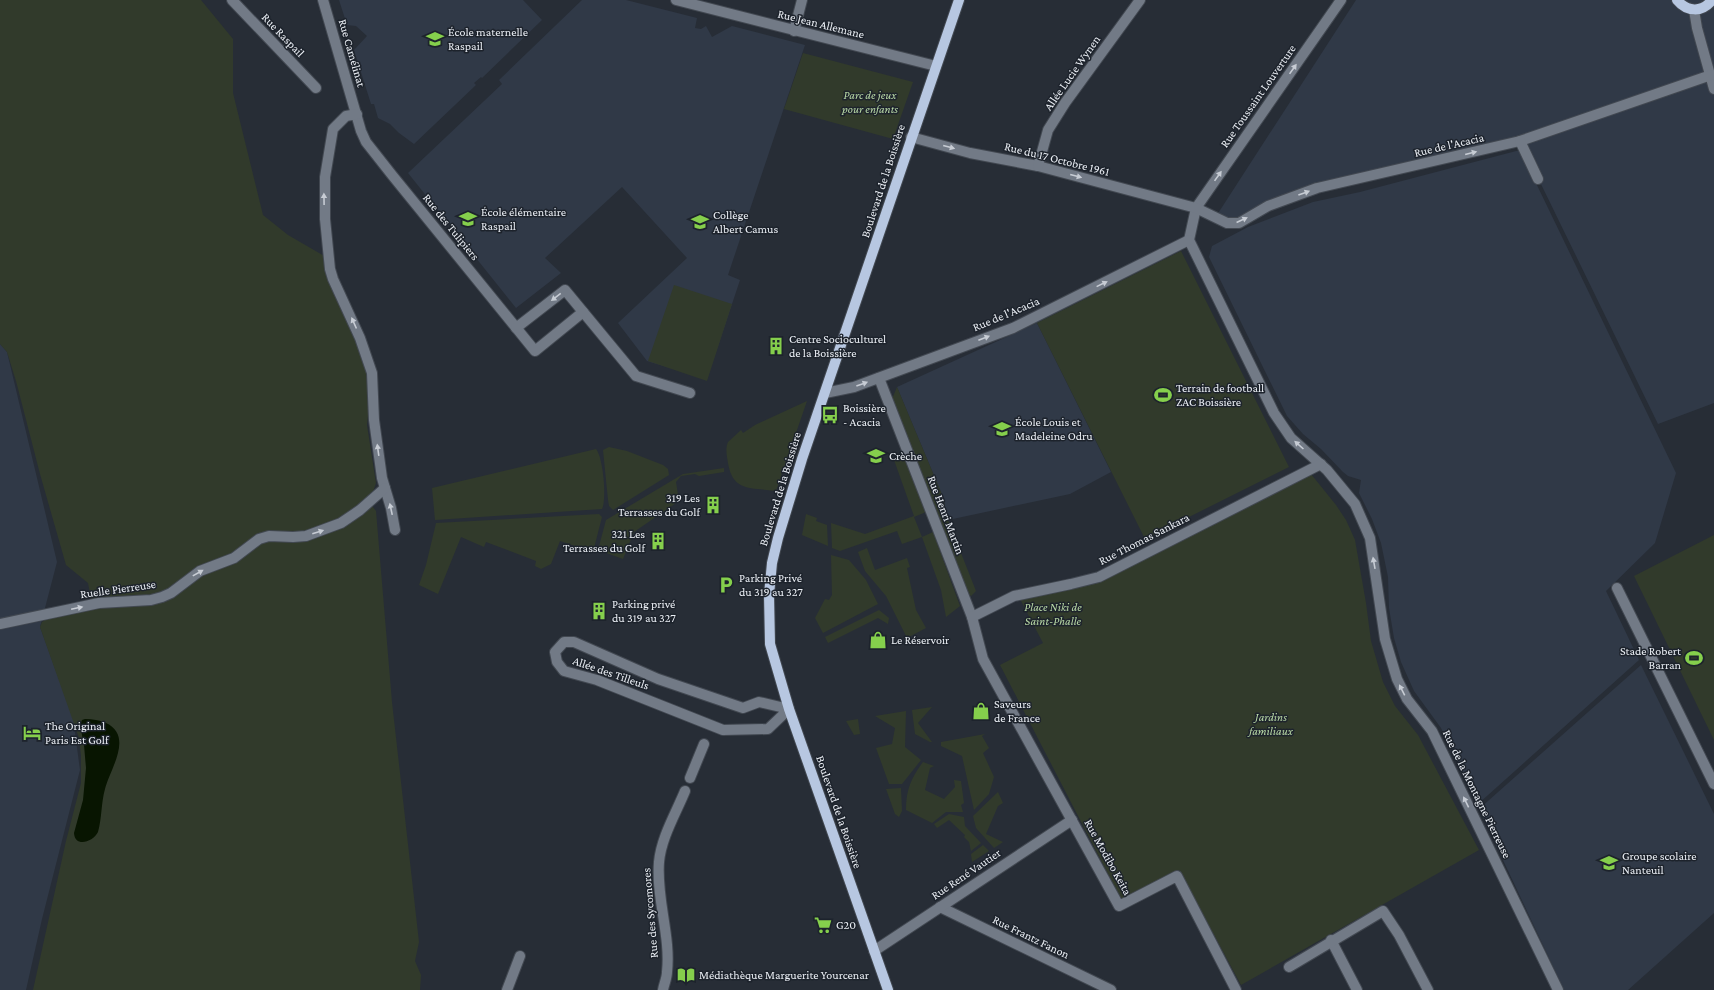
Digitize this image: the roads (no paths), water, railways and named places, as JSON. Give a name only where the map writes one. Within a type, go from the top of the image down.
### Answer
[{"type":"main road","name":"Boulevard de la Boissière","points":[[888,990],[789,709],[770,644],[769,595],[772,563],[778,538],[911,137],[959,0]]},
{"type":"main road","points":[[1677,0],[1682,5],[1694,10],[1707,6],[1712,0]]},
{"type":"street","name":"Rue Raspail","points":[[232,0],[316,88]]},
{"type":"street","name":"Rue Camélinat","points":[[323,0],[357,114]]},
{"type":"street","name":"Rue Jean Allemane","points":[[676,0],[936,66]]},
{"type":"street","points":[[794,31],[802,0]]},
{"type":"street","name":"Allée Lucie Wynen","points":[[1038,166],[1048,130],[1065,103],[1140,0]]},
{"type":"street","name":"Rue Toussaint Louverture","points":[[1196,208],[1341,0]]},
{"type":"street","points":[[1694,10],[1697,28],[1714,89]]},
{"type":"street","name":"Rue de l'Acacia","points":[[1196,208],[1227,223],[1239,223],[1268,206],[1317,188],[1520,141],[1711,76]]},
{"type":"street","name":"Rue des Tulipiers","points":[[357,114],[361,131],[366,142],[535,351],[583,312]]},
{"type":"street","points":[[357,114],[346,116],[334,129],[325,177],[325,219],[330,269],[333,279],[360,338],[372,373],[374,420],[382,478],[394,530]]},
{"type":"street","name":"Rue du 17 Octobre 1961","points":[[911,137],[970,153],[1038,166],[1196,208]]},
{"type":"street","points":[[1520,141],[1538,179]]},
{"type":"street","points":[[1189,240],[1196,208]]},
{"type":"street","name":"Rue de l'Acacia","points":[[825,393],[854,387],[1013,328],[1189,240]]},
{"type":"street","name":"Rue de la Montagne Pierreuse","points":[[1189,240],[1274,413],[1291,438],[1327,470],[1355,504],[1370,538],[1385,639],[1397,679],[1407,700],[1432,731],[1558,990]]},
{"type":"street","points":[[516,328],[565,290],[636,376],[690,393]]},
{"type":"street","name":"Rue Henri Martin","points":[[879,378],[972,617],[983,659],[1003,694]]},
{"type":"street","name":"Rue Thomas Sankara","points":[[972,617],[1014,596],[1071,584],[1099,576],[1320,464]]},
{"type":"street","name":"Ruelle Pierreuse","points":[[0,624],[98,603],[151,600],[162,597],[171,593],[200,571],[234,558],[259,539],[269,536],[306,536],[341,523],[360,510],[385,488]]},
{"type":"street","points":[[1617,588],[1714,784]]},
{"type":"street","name":"Allée des Tilleuls","points":[[564,642],[574,642],[658,679],[743,708],[759,702],[789,709],[768,729],[723,730],[597,680],[564,671],[557,662],[555,652],[564,642]]},
{"type":"street","name":"Rue Modibo Keita","points":[[1003,694],[1119,906],[1177,876],[1236,990]]},
{"type":"street","points":[[690,778],[704,744]]},
{"type":"street","name":"Rue des Sycomores","points":[[663,990],[667,973],[668,953],[660,890],[659,862],[663,844],[685,791]]},
{"type":"street","name":"Rue René Vautier","points":[[874,951],[1072,820]]},
{"type":"street","name":"Rue Frantz Fanon","points":[[940,907],[1111,990]]},
{"type":"street","points":[[1290,967],[1331,940],[1383,911],[1399,935],[1428,990]]},
{"type":"street","points":[[1331,940],[1357,990]]},
{"type":"street","points":[[508,990],[520,956]]},
{"type":"place","name":"École maternelle Raspail","points":[[435,39]]},
{"type":"place","name":"École élémentaire Raspail","points":[[468,219]]},
{"type":"place","name":"Collège Albert Camus","points":[[700,222]]},
{"type":"place","name":"Centre Socioculturel de la Boissière","points":[[776,346]]},
{"type":"place","name":"Terrain de football ZAC Boissière","points":[[1163,395]]},
{"type":"place","name":"Boissière - Acacia","points":[[830,415]]},
{"type":"place","name":"École Louis et Madeleine Odru","points":[[1002,429]]},
{"type":"place","name":"Crèche","points":[[876,456]]},
{"type":"place","name":"319 Les Terrasses du Golf","points":[[713,505]]},
{"type":"place","name":"321 Les Terrasses du Golf","points":[[658,541]]},
{"type":"place","name":"Parking Privé du 319 au 327","points":[[726,585]]},
{"type":"place","name":"Parking privé du 319 au 327","points":[[599,611]]},
{"type":"place","name":"Le Réservoir","points":[[878,640]]},
{"type":"place","name":"Stade Robert Barran","points":[[1694,658]]},
{"type":"place","name":"Saveurs de France","points":[[981,711]]},
{"type":"place","name":"The Original Paris Est Golf","points":[[32,733]]},
{"type":"place","name":"Groupe scolaire Nanteuil","points":[[1609,863]]},
{"type":"place","name":"G20","points":[[823,925]]},
{"type":"place","name":"Médiathèque Marguerite Yourcenar","points":[[686,975]]},
{"type":"park label","name":"Parc de jeux pour enfants","points":[[870,102]]},
{"type":"park label","name":"Place Niki de Saint-Phalle","points":[[1053,614]]},
{"type":"park label","name":"Jardins familiaux","points":[[1271,724]]}]
